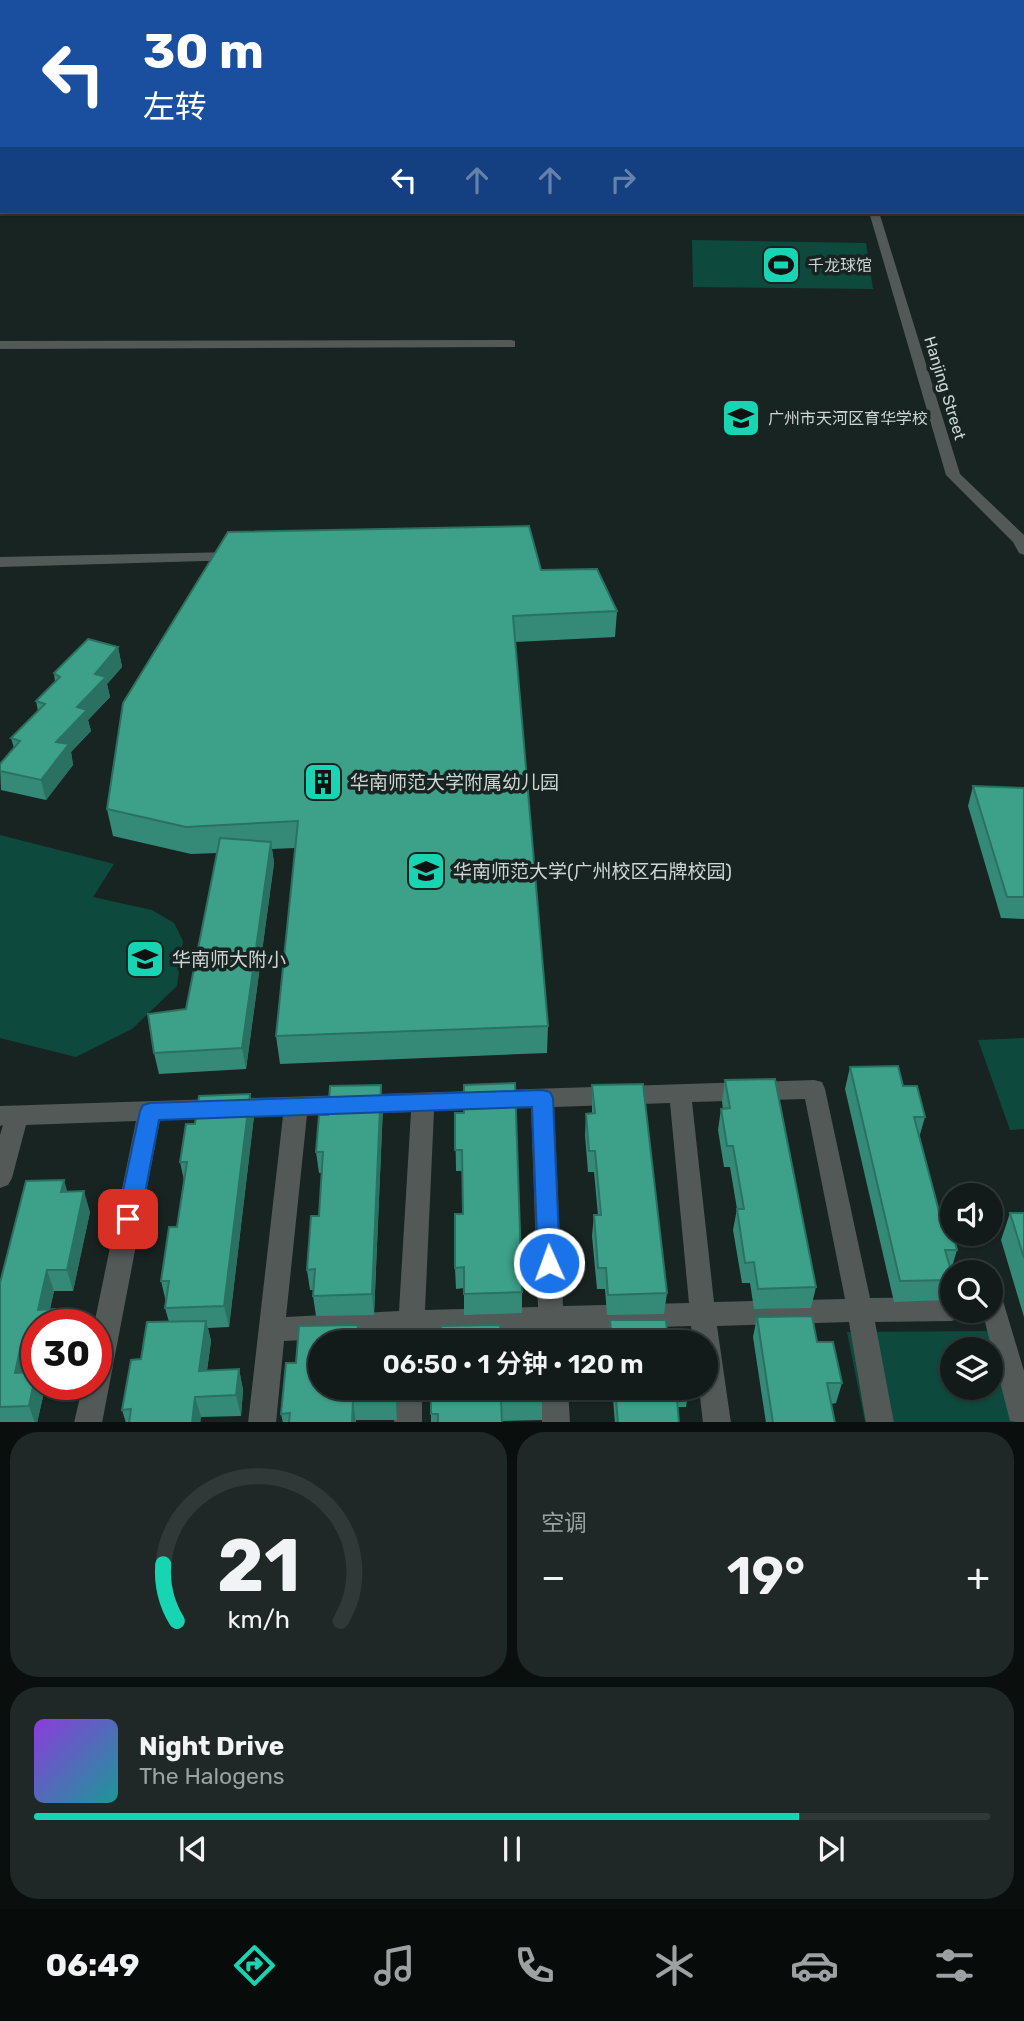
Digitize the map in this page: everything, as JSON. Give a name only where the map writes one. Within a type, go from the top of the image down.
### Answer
[{"type":"street","name":"Hanjing Street","points":[[875,214],[953,475],[1020,540],[1024,550]]},
{"type":"street","points":[[0,345],[510,344]]},
{"type":"street","points":[[0,562],[244,557]]},
{"type":"street","points":[[0,1178],[8,1116],[814,1088],[860,1310],[880,1422]]},
{"type":"street","points":[[680,1093],[717,1422]]},
{"type":"street","points":[[542,1098],[552,1330],[703,1316],[940,1309]]},
{"type":"street","points":[[410,1330],[423,1102]]},
{"type":"street","points":[[262,1422],[296,1106]]},
{"type":"street","points":[[111,1309],[150,1111]]},
{"type":"street","points":[[997,1323],[1024,1421]]},
{"type":"street","points":[[272,1330],[308,1331]]},
{"type":"street","points":[[88,1422],[93,1400]]},
{"type":"street","points":[[408,1422],[409,1400]]},
{"type":"street","points":[[555,1400],[556,1422]]},
{"type":"green space","name":"千龙球馆","points":[[692,240],[866,243],[873,289],[693,287]]},
{"type":"green space","points":[[0,835],[114,864],[93,897],[152,910],[174,923],[183,941],[177,986],[132,1029],[76,1057],[0,1038]]},
{"type":"green space","points":[[1024,1038],[1024,1129],[1010,1130],[978,1040]]},
{"type":"green space","points":[[997,1331],[999,1337],[940,1337],[940,1400],[1003,1400],[1003,1352],[1023,1422],[865,1422],[847,1332]]},
{"type":"building","name":"华南师范大学附属幼儿园","points":[[529,526],[541,570],[597,569],[617,611],[513,616],[548,1026],[276,1036],[298,821],[186,827],[107,809],[123,703],[228,532]]},
{"type":"building","points":[[88,639],[118,647],[95,674],[106,677],[77,707],[87,710],[56,742],[69,744],[41,780],[0,771],[0,764],[20,741],[11,738],[45,704],[36,701],[60,677],[54,673]]},
{"type":"building","points":[[973,786],[1024,788],[1024,897],[1007,897]]},
{"type":"building","points":[[220,838],[271,842],[242,1048],[154,1053],[148,1014],[186,1009]]},
{"type":"building","points":[[898,1066],[903,1086],[917,1086],[925,1117],[914,1117],[940,1215],[940,1246],[956,1246],[957,1250],[945,1250],[948,1260],[940,1260],[940,1280],[900,1281],[850,1067]]},
{"type":"building","points":[[775,1079],[816,1287],[758,1289],[754,1262],[745,1263],[737,1209],[744,1209],[733,1146],[727,1146],[721,1109],[730,1108],[725,1080]]},
{"type":"building","points":[[515,1083],[522,1292],[464,1294],[464,1267],[455,1268],[455,1214],[463,1214],[462,1150],[455,1150],[455,1113],[464,1113],[464,1085]]},
{"type":"building","points":[[643,1084],[667,1293],[608,1295],[606,1268],[598,1268],[594,1215],[601,1215],[595,1151],[589,1151],[586,1114],[595,1113],[592,1085]]},
{"type":"building","points":[[381,1085],[372,1294],[313,1296],[315,1269],[307,1270],[311,1216],[319,1216],[323,1152],[316,1152],[319,1115],[328,1115],[330,1086]]},
{"type":"building","points":[[250,1094],[224,1306],[165,1308],[169,1281],[161,1281],[169,1227],[177,1227],[187,1162],[180,1162],[186,1124],[195,1124],[199,1096]]},
{"type":"building","points":[[64,1180],[61,1192],[84,1191],[67,1270],[47,1270],[38,1309],[21,1309],[21,1345],[15,1373],[21,1373],[21,1400],[30,1400],[29,1406],[0,1407],[0,1283],[26,1181]]},
{"type":"building","points":[[1010,1213],[1024,1213],[1024,1258]]},
{"type":"building","points":[[812,1316],[817,1342],[833,1342],[842,1383],[827,1383],[835,1422],[773,1422],[757,1317]]},
{"type":"building","points":[[610,1320],[666,1320],[667,1330],[611,1330]]},
{"type":"building","points":[[206,1321],[199,1371],[239,1369],[236,1395],[195,1397],[192,1422],[129,1422],[131,1409],[122,1410],[131,1360],[141,1359],[147,1322]]},
{"type":"building","points":[[358,1325],[358,1330],[308,1330],[308,1400],[353,1400],[352,1422],[289,1422],[290,1413],[281,1414],[286,1363],[296,1363],[299,1326]]},
{"type":"building","points":[[500,1325],[500,1330],[441,1330],[441,1326]]},
{"type":"building","points":[[431,1400],[542,1400],[501,1401],[502,1422],[438,1422],[438,1414],[431,1414]]},
{"type":"building","points":[[616,1400],[677,1400],[679,1422],[618,1422]]},
{"type":"place","name":"千龙球馆","points":[[781,265]]},
{"type":"place","name":"广州市天河区育华学校","points":[[741,418]]},
{"type":"place","name":"华南师范大学附属幼儿园","points":[[323,782]]},
{"type":"place","name":"华南师范大学(广州校区石牌校园)","points":[[426,871]]},
{"type":"place","name":"华南师大附小","points":[[145,959]]},
{"type":"route","points":[[128,1219],[150,1111],[542,1098],[549,1263]]}]
